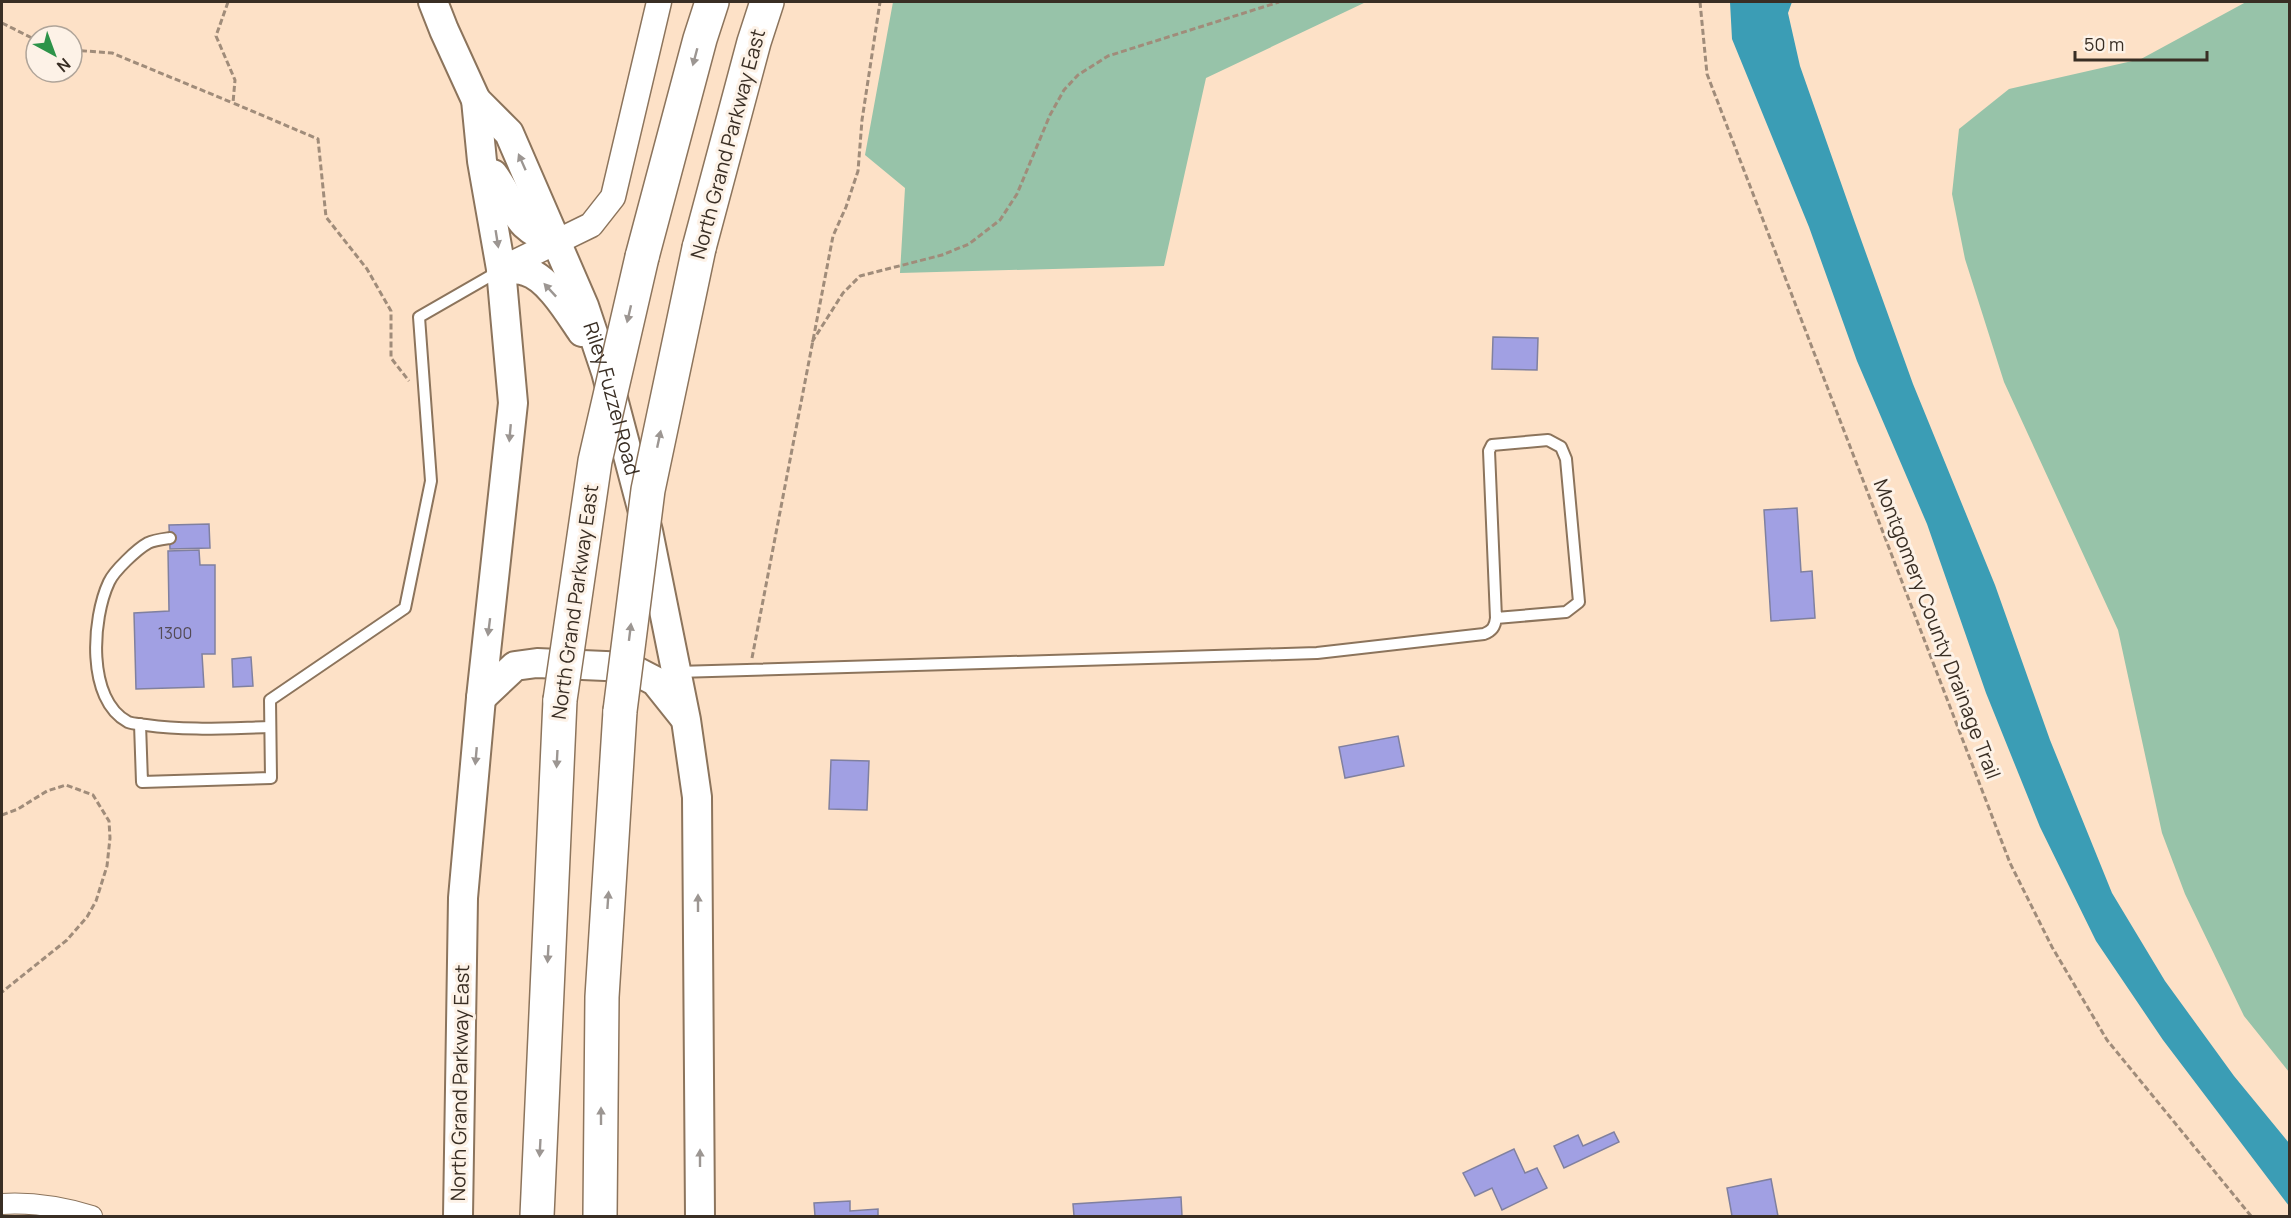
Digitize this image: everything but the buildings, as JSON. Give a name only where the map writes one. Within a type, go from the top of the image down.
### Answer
[{"type":"highway","name":"North Grand Parkway East","points":[[537,1216],[560,700],[595,461],[642,257],[712,2]]},
{"type":"highway","name":"North Grand Parkway East","points":[[600,1216],[602,997],[620,711],[648,490],[699,248],[754,42],[767,2]]},
{"type":"main road","name":"Riley Fuzzel Road","points":[[433,2],[476,100],[482,161],[501,269],[513,403],[481,698]]},
{"type":"main road","name":"Riley Fuzzel Road","points":[[476,100],[509,133],[584,306],[606,372],[648,531],[686,720]]},
{"type":"main road","points":[[482,161],[498,181],[516,216],[525,226],[540,237],[558,242]]},
{"type":"main road","points":[[501,269],[526,271],[543,282],[577,323],[606,372]]},
{"type":"main road","points":[[481,698],[515,666],[537,663],[628,667],[655,681],[686,720],[697,797],[700,1216]]},
{"type":"main road","name":"North Grand Parkway East","points":[[458,1216],[463,898],[481,698]]},
{"type":"street","points":[[501,269],[591,225],[613,197],[659,2]]},
{"type":"street","points":[[2,1204],[30,1203],[73,1210],[92,1216]]},
{"type":"lane","points":[[140,724],[142,782],[271,778],[270,700],[405,608],[431,481],[419,317],[501,269]]},
{"type":"lane","points":[[677,672],[1317,652],[1484,634],[1495,626],[1496,618],[1489,451],[1492,445],[1548,440],[1561,447],[1566,459],[1579,602],[1566,612],[1496,618]]},
{"type":"lane","points":[[170,538],[149,542],[110,580],[99,614],[95,646],[99,681],[114,711],[129,723],[172,729],[270,727]]},
{"type":"path","points":[[228,2],[216,36],[235,80],[233,103]]},
{"type":"path","points":[[749,671],[833,236],[858,171],[862,120],[880,2]]},
{"type":"path","points":[[811,344],[843,293],[860,276],[942,255],[969,244],[1000,220],[1017,194],[1050,115],[1064,90],[1078,75],[1108,56],[1279,2]]},
{"type":"path","name":"Montgomery County Drainage Trail","points":[[1700,2],[1707,74],[2010,863],[2052,947],[2107,1040],[2251,1216]]},
{"type":"path","points":[[2,23],[24,34]]},
{"type":"path","points":[[84,51],[112,53],[318,139],[326,217],[368,269],[392,311],[392,358],[425,402]]},
{"type":"path","points":[[2,815],[18,809],[47,790],[66,785],[93,795],[109,821],[110,838],[107,866],[96,901],[87,917],[67,940],[2,992]]},
{"type":"green space","points":[[893,2],[1366,2],[1206,78],[1164,266],[900,273],[905,188],[865,155]]},
{"type":"green space","points":[[2246,2],[2290,2],[2289,1072],[2244,1016],[2185,894],[2162,833],[2118,630],[2004,382],[1965,259],[1952,194],[1959,129],[2009,89],[2141,59]]},
{"type":"water","points":[[1730,2],[1792,2],[1788,13],[1800,66],[1854,220],[1913,384],[1995,585],[2050,740],[2112,893],[2165,981],[2234,1076],[2289,1143],[2289,1206],[2163,1040],[2096,941],[2040,827],[1986,693],[1927,524],[1857,361],[1809,227],[1732,39]]}]
